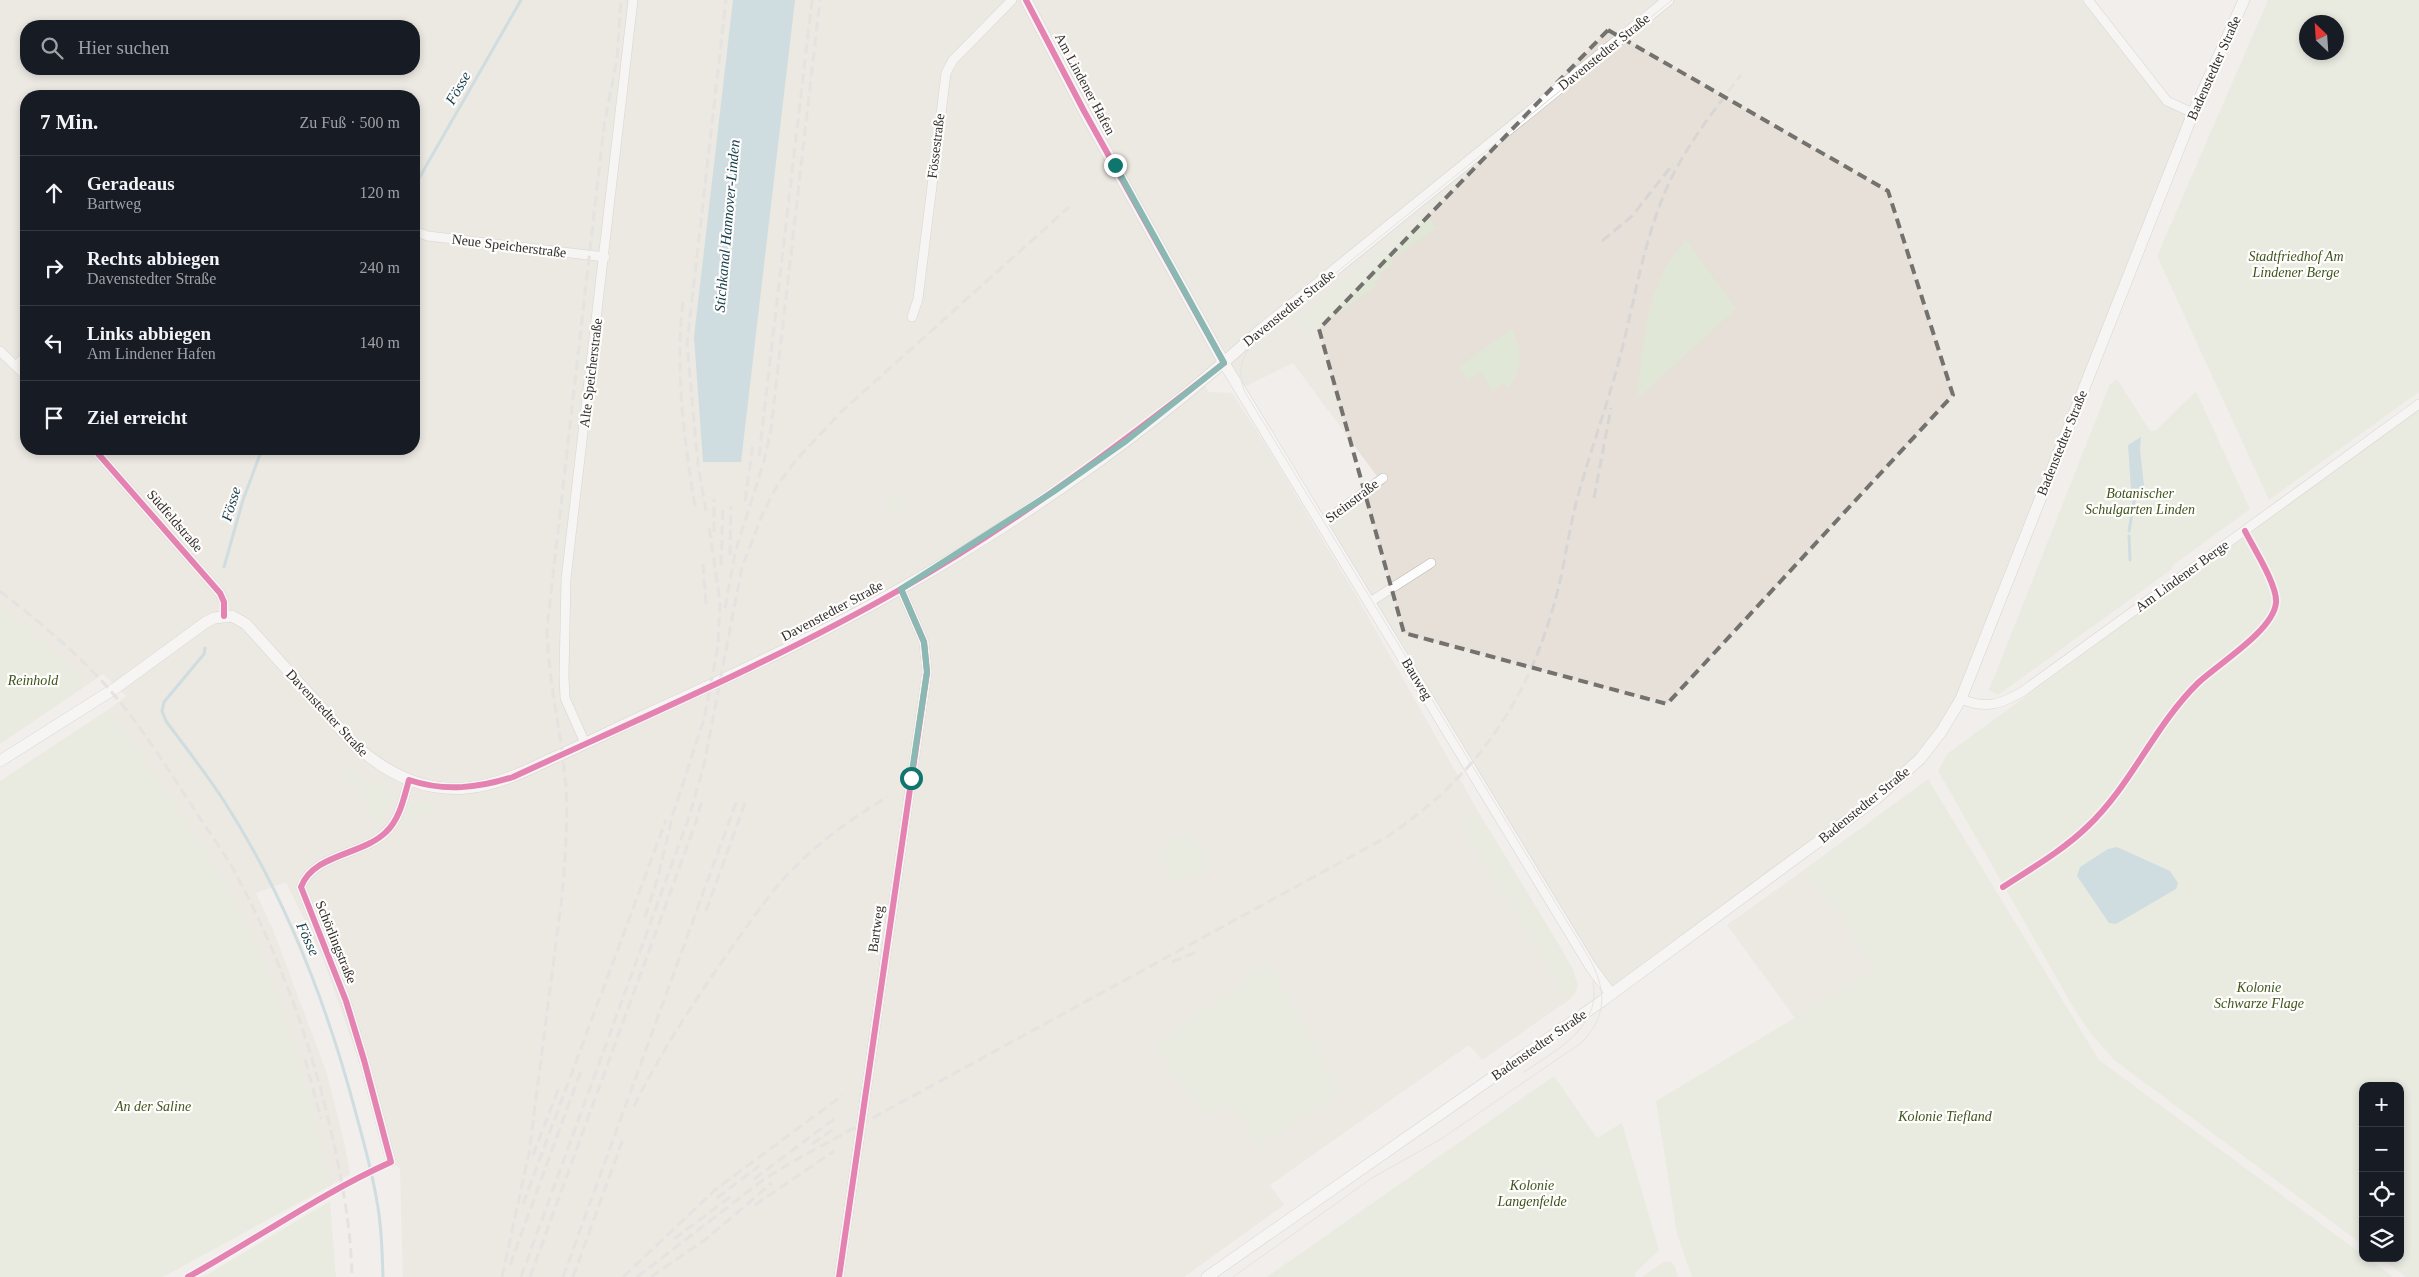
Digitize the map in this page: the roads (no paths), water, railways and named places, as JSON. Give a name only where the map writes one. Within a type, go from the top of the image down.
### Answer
[{"type":"street","name":"Alte Speicherstraße","points":[[585,743],[566,698],[564,615],[569,549],[605,257],[633,0]]},
{"type":"street","name":"Fössestraße","points":[[912,317],[918,299],[946,73],[953,60],[1012,0]]},
{"type":"street","name":"Am Lindener Hafen","points":[[1026,0],[1084,111],[1224,363]]},
{"type":"street","name":"Davenstedter Straße","points":[[224,616],[239,618],[246,624],[369,758],[387,770],[409,780],[437,787],[465,788],[513,777],[784,651],[901,589],[1053,492],[1126,441],[1224,363],[1258,332],[1668,0]]},
{"type":"street","points":[[2088,0],[2167,101],[2193,114]]},
{"type":"street","name":"Badenstedter Straße","points":[[1207,1277],[1611,994],[1876,799],[1920,759],[1941,732],[1961,699],[2193,114],[2244,0]]},
{"type":"street","name":"Neue Speicherstraße","points":[[420,233],[428,236],[605,257]]},
{"type":"street","points":[[0,351],[20,369]]},
{"type":"street","points":[[17,365],[20,362]]},
{"type":"street","name":"Bauweg","points":[[1224,363],[1591,967],[1611,994]]},
{"type":"street","name":"Am Lindener Berge","points":[[1961,699],[1984,706],[2003,702],[2022,692],[2419,404]]},
{"type":"street","name":"Südfeldstraße","points":[[99,455],[220,593],[224,602],[224,616]]},
{"type":"street","name":"Steinstraße","points":[[1321,524],[1383,478]]},
{"type":"street","points":[[1370,602],[1431,562]]},
{"type":"street","name":"Bartweg","points":[[840,1277],[927,672],[924,642],[901,589]]},
{"type":"street","points":[[0,762],[117,687],[206,622],[224,616]]},
{"type":"street","name":"Schörlingstraße","points":[[391,1162],[346,1001],[301,887],[305,876],[316,868],[376,840],[387,832],[399,813],[409,780]]},
{"type":"water","name":"Stichkanal Hannover-Linden","points":[[733,0],[795,0],[741,462],[703,462],[694,337]]},
{"type":"water","points":[[2141,437],[2140,449],[2144,485],[2135,496],[2131,490],[2128,445]]},
{"type":"water","points":[[2117,847],[2170,871],[2178,883],[2176,889],[2116,924],[2109,923],[2077,876],[2080,867],[2108,849]]},
{"type":"waterway","name":"Fösse","points":[[420,177],[521,0]]},
{"type":"waterway","name":"Fösse","points":[[224,567],[243,500],[260,455]]},
{"type":"waterway","points":[[2129,531],[2135,496]]},
{"type":"waterway","points":[[2129,536],[2130,560]]},
{"type":"waterway","name":"Fösse","points":[[205,648],[204,654],[164,702],[162,711],[166,721],[203,770],[246,837],[285,912],[302,950],[344,1069],[370,1167],[380,1220],[383,1277]]},
{"type":"tram line","points":[[1233,1277],[1372,1178],[1441,1139],[1581,1043],[1590,1033],[1596,1022],[1602,1001],[1598,979],[1588,956],[1245,392],[1242,383],[1241,367],[1251,345],[1263,332],[1672,0]]},
{"type":"tram line","points":[[1524,1072],[1562,1046],[1584,1024],[1591,1012],[1594,998],[1593,982]]},
{"type":"railway","points":[[502,1277],[529,1153],[562,896],[567,802],[550,668],[547,628],[604,126],[617,59],[621,0]]},
{"type":"railway","points":[[706,511],[698,465],[687,344],[726,0]]},
{"type":"railway","points":[[759,456],[812,0]]},
{"type":"railway","points":[[725,608],[735,553],[764,461],[771,429],[820,0]]},
{"type":"railway","points":[[637,1277],[763,1180],[792,1162],[1385,838],[1417,815],[1471,764],[1493,736],[1512,705],[1529,673],[1543,638],[1558,589],[1576,503],[1617,368],[1647,244],[1661,203],[1676,168],[1693,140],[1741,75]]},
{"type":"railway","points":[[1602,241],[1632,216],[1673,164]]},
{"type":"railway","points":[[521,1277],[688,820],[704,765],[742,567],[763,513],[778,484],[797,459],[840,413],[1069,207]]},
{"type":"railway","points":[[683,302],[680,380],[688,459],[696,511]]},
{"type":"railway","points":[[1594,498],[1611,408]]},
{"type":"railway","points":[[745,501],[753,444]]},
{"type":"railway","points":[[714,499],[714,532]]},
{"type":"railway","points":[[721,565],[723,506]]},
{"type":"railway","points":[[730,555],[731,506]]},
{"type":"railway","points":[[645,917],[658,877],[673,814],[704,719],[718,646],[720,602],[709,526]]},
{"type":"railway","points":[[703,564],[706,605]]},
{"type":"railway","points":[[0,591],[78,657],[120,702],[161,758],[223,852],[252,905],[280,967],[314,1065],[323,1098],[348,1222],[352,1277]]},
{"type":"railway","points":[[530,1277],[696,822],[703,797]]},
{"type":"railway","points":[[634,1106],[670,1040],[697,998],[774,890],[807,855],[829,837],[888,797]]},
{"type":"railway","points":[[563,1277],[737,800]]},
{"type":"railway","points":[[706,911],[745,803]]},
{"type":"railway","points":[[523,1204],[666,820]]},
{"type":"railway","points":[[1172,962],[1197,952]]},
{"type":"railway","points":[[305,1059],[321,1119]]},
{"type":"railway","points":[[510,1265],[582,1068]]},
{"type":"railway","points":[[533,1155],[559,1087]]},
{"type":"railway","points":[[623,1277],[716,1189],[843,1095]]},
{"type":"railway","points":[[754,1179],[834,1119]]},
{"type":"railway","points":[[812,1144],[835,1128]]},
{"type":"railway","points":[[573,1277],[623,1139]]},
{"type":"railway","points":[[755,1205],[834,1151]]},
{"type":"railway","points":[[717,1198],[759,1166]]},
{"type":"railway","points":[[651,1277],[706,1239],[772,1183]]},
{"type":"railway","points":[[674,1239],[730,1197]]},
{"type":"park label","name":"Stadtfriedhof Am Lindener Berge","points":[[2296,264]]},
{"type":"park label","name":"Botanischer Schulgarten Linden","points":[[2140,502]]},
{"type":"park label","name":"Reinhold","points":[[33,680]]},
{"type":"park label","name":"Kolonie Schwarze Flage","points":[[2259,996]]},
{"type":"park label","name":"An der Saline","points":[[153,1106]]},
{"type":"park label","name":"Kolonie Tiefland","points":[[1945,1116]]},
{"type":"park label","name":"Kolonie Langenfelde","points":[[1532,1194]]}]
